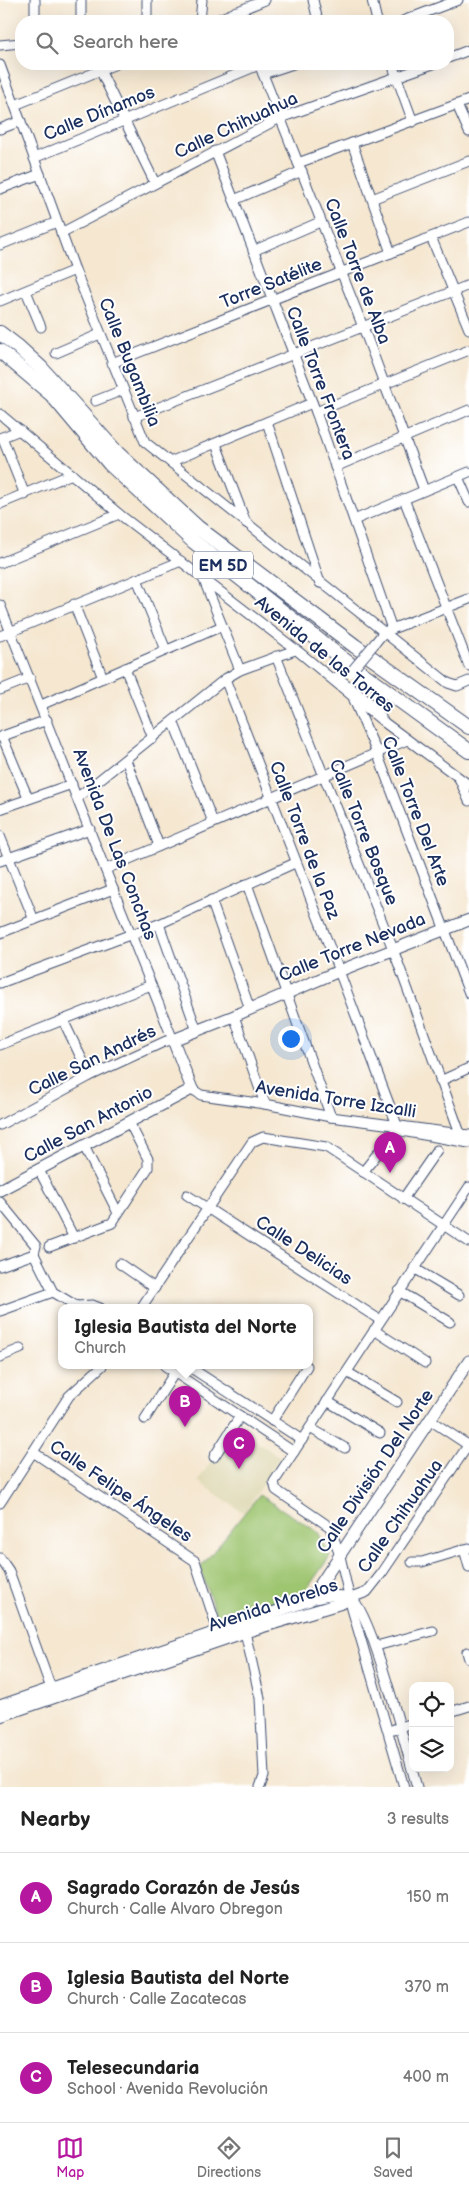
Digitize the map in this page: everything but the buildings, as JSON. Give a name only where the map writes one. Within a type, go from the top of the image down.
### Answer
[{"type":"highway","name":"EM 5D","points":[[0,333],[41,368],[118,454],[197,527],[355,646],[469,727]]},
{"type":"highway","name":"EM 5D","points":[[0,351],[52,395],[110,464],[193,542],[344,660],[469,751]]},
{"type":"main road","name":"Calle Torre Nevada","points":[[173,1040],[234,1016],[286,992],[469,920]]},
{"type":"main road","name":"Avenida De Las Conchas","points":[[173,1040],[195,1092]]},
{"type":"main road","name":"Calle San Antonio","points":[[0,1190],[129,1122],[195,1092]]},
{"type":"main road","name":"Calle División Del Norte","points":[[310,1600],[469,1361]]},
{"type":"main road","name":"Avenida Morelos","points":[[220,1636],[245,1632],[342,1603],[351,1598]]},
{"type":"main road","name":"Avenida Morelos","points":[[0,1716],[53,1693],[220,1636],[310,1600]]},
{"type":"main road","name":"Avenida Morelos","points":[[0,1706],[53,1693]]},
{"type":"street","points":[[35,0],[35,15]]},
{"type":"street","points":[[81,0],[81,15]]},
{"type":"street","points":[[147,0],[147,15]]},
{"type":"street","points":[[201,15],[202,0]]},
{"type":"street","points":[[225,15],[241,6],[265,0]]},
{"type":"street","points":[[313,0],[317,15]]},
{"type":"street","points":[[372,0],[376,15]]},
{"type":"street","points":[[419,15],[458,0]]},
{"type":"street","points":[[0,45],[15,44]]},
{"type":"street","points":[[454,56],[469,50]]},
{"type":"street","name":"Calle Bugambilia","points":[[0,65],[2,77],[15,105],[75,270],[145,442],[320,582],[388,630],[448,683],[456,686],[469,681]]},
{"type":"street","points":[[15,105],[100,70],[155,183]]},
{"type":"street","name":"Calle Dínamos","points":[[34,158],[245,70]]},
{"type":"street","name":"Calle Torre de Alba","points":[[261,70],[363,327],[424,490]]},
{"type":"street","points":[[263,74],[275,70]]},
{"type":"street","points":[[394,70],[413,122]]},
{"type":"street","name":"Calle Chihuahua","points":[[61,233],[280,118],[418,70]]},
{"type":"street","points":[[234,200],[352,143],[469,100]]},
{"type":"street","points":[[458,105],[469,132]]},
{"type":"street","points":[[0,129],[21,121]]},
{"type":"street","points":[[352,143],[391,253]]},
{"type":"street","name":"Calle Torre Frontera","points":[[215,151],[316,412],[354,520],[388,630]]},
{"type":"street","points":[[372,198],[469,161]]},
{"type":"street","points":[[0,189],[40,174]]},
{"type":"street","points":[[0,245],[57,222]]},
{"type":"street","points":[[253,251],[320,222]]},
{"type":"street","name":"Torre Satélite","points":[[112,363],[469,222]]},
{"type":"street","points":[[431,237],[469,329]]},
{"type":"street","points":[[0,301],[75,270]]},
{"type":"street","points":[[134,417],[469,285]]},
{"type":"street","points":[[26,290],[40,327]]},
{"type":"street","points":[[56,353],[100,334]]},
{"type":"street","points":[[316,412],[469,350]]},
{"type":"street","points":[[95,401],[123,390]]},
{"type":"street","points":[[170,462],[312,403]]},
{"type":"street","points":[[335,466],[469,410]]},
{"type":"street","name":"Avenida de las Torres","points":[[0,414],[119,514],[297,651],[385,723],[469,785]]},
{"type":"street","points":[[267,422],[320,582]]},
{"type":"street","points":[[20,430],[1,438],[25,495]]},
{"type":"street","points":[[216,444],[246,524]]},
{"type":"street","points":[[354,520],[469,472]]},
{"type":"street","points":[[0,504],[72,474]]},
{"type":"street","points":[[458,477],[469,502]]},
{"type":"street","points":[[404,499],[469,666]]},
{"type":"street","points":[[0,563],[119,514]]},
{"type":"street","points":[[0,636],[181,561]]},
{"type":"street","points":[[202,578],[240,670]]},
{"type":"street","points":[[137,579],[166,650]]},
{"type":"street","points":[[343,682],[388,630],[469,598]]},
{"type":"street","points":[[74,604],[103,678]]},
{"type":"street","name":"Avenida De Las Conchas","points":[[0,605],[78,797],[173,1040]]},
{"type":"street","points":[[41,705],[222,626]]},
{"type":"street","points":[[78,797],[225,679],[240,670],[276,656],[297,651],[311,656],[374,706],[385,723]]},
{"type":"street","name":"Calle Torre Bosque","points":[[276,656],[393,949],[440,1081],[464,1134]]},
{"type":"street","points":[[125,668],[153,738]]},
{"type":"street","points":[[0,690],[30,678]]},
{"type":"street","name":"Calle Torre de la Paz","points":[[225,679],[295,863],[339,971],[396,1128]]},
{"type":"street","name":"Calle Torre Del Arte","points":[[353,698],[377,753],[469,993]]},
{"type":"street","points":[[28,798],[1,736],[47,720]]},
{"type":"street","points":[[173,721],[213,822]]},
{"type":"street","points":[[106,869],[270,797],[408,740]]},
{"type":"street","points":[[126,760],[159,846]]},
{"type":"street","points":[[459,777],[469,801]]},
{"type":"street","points":[[0,809],[72,784]]},
{"type":"street","points":[[4,859],[90,829]]},
{"type":"street","points":[[0,836],[4,859],[34,920]]},
{"type":"street","points":[[0,983],[159,924],[295,863]]},
{"type":"street","points":[[247,884],[331,1117]]},
{"type":"street","points":[[0,933],[113,889]]},
{"type":"street","points":[[211,900],[250,1009]]},
{"type":"street","points":[[159,924],[196,1031]]},
{"type":"street","points":[[0,1045],[151,985]]},
{"type":"street","points":[[234,1016],[265,1104]]},
{"type":"street","points":[[63,1020],[90,1076]]},
{"type":"street","name":"Calle San Andrés","points":[[0,1125],[90,1076],[166,1041],[173,1040]]},
{"type":"street","points":[[440,1081],[469,1068]]},
{"type":"street","name":"Avenida Torre Izcalli","points":[[195,1092],[396,1128],[464,1134]]},
{"type":"street","points":[[49,1247],[112,1223],[149,1164],[129,1122]]},
{"type":"street","points":[[363,1172],[396,1128],[469,1143]]},
{"type":"street","points":[[144,1304],[210,1208],[252,1142],[257,1138],[263,1137],[326,1147],[469,1242]]},
{"type":"street","points":[[84,1146],[118,1213]]},
{"type":"street","points":[[403,1199],[437,1150]]},
{"type":"street","points":[[39,1170],[74,1238]]},
{"type":"street","points":[[404,1787],[352,1609],[340,1556],[330,1527],[274,1486],[274,1482],[442,1225],[469,1187]]},
{"type":"street","name":"Calle Delicias","points":[[187,1195],[210,1208],[380,1320]]},
{"type":"street","points":[[0,1202],[35,1251],[53,1292],[74,1304]]},
{"type":"street","points":[[0,1266],[35,1251]]},
{"type":"street","points":[[120,1264],[155,1288]]},
{"type":"street","points":[[414,1268],[459,1295]]},
{"type":"street","points":[[399,1291],[450,1322]]},
{"type":"street","points":[[0,1311],[53,1292]]},
{"type":"street","points":[[374,1330],[425,1363]]},
{"type":"street","points":[[0,1357],[20,1349]]},
{"type":"street","points":[[0,1503],[70,1396],[99,1369]]},
{"type":"street","points":[[170,1369],[294,1452]]},
{"type":"street","points":[[193,1369],[302,1440]]},
{"type":"street","points":[[272,1420],[305,1369]]},
{"type":"street","points":[[145,1419],[175,1372]]},
{"type":"street","points":[[347,1372],[397,1402]]},
{"type":"street","points":[[328,1401],[380,1433]]},
{"type":"street","points":[[214,1457],[240,1416]]},
{"type":"street","points":[[430,1420],[468,1445]]},
{"type":"street","points":[[310,1428],[345,1448]]},
{"type":"street","name":"Calle Chihuahua","points":[[351,1598],[367,1592],[382,1573],[468,1445]]},
{"type":"street","name":"Calle Felipe Ángeles","points":[[33,1452],[195,1561],[220,1636]]},
{"type":"street","points":[[412,1562],[422,1562],[466,1549],[469,1567]]},
{"type":"street","points":[[0,1558],[9,1571],[53,1693]]},
{"type":"street","name":"Avenida Morelos","points":[[310,1600],[338,1595],[351,1598]]},
{"type":"street","points":[[351,1598],[361,1608],[376,1646],[417,1787]]},
{"type":"street","points":[[376,1646],[433,1631]]},
{"type":"street","points":[[245,1632],[260,1698],[264,1776],[262,1786],[260,1787]]},
{"type":"street","points":[[454,1711],[469,1706]]},
{"type":"street","points":[[387,1732],[409,1724]]},
{"type":"shaded area","points":[[234,1426],[280,1457],[244,1513],[198,1481]]},
{"type":"green space","points":[[259,1495],[318,1532],[330,1556],[298,1602],[220,1627],[200,1568]]},
{"type":"place","name":"Sagrado Corazón de Jesús","points":[[390,1173]]},
{"type":"place","name":"Iglesia Bautista del Norte","points":[[185,1427]]},
{"type":"place","name":"Telesecundaria","points":[[239,1469]]}]
